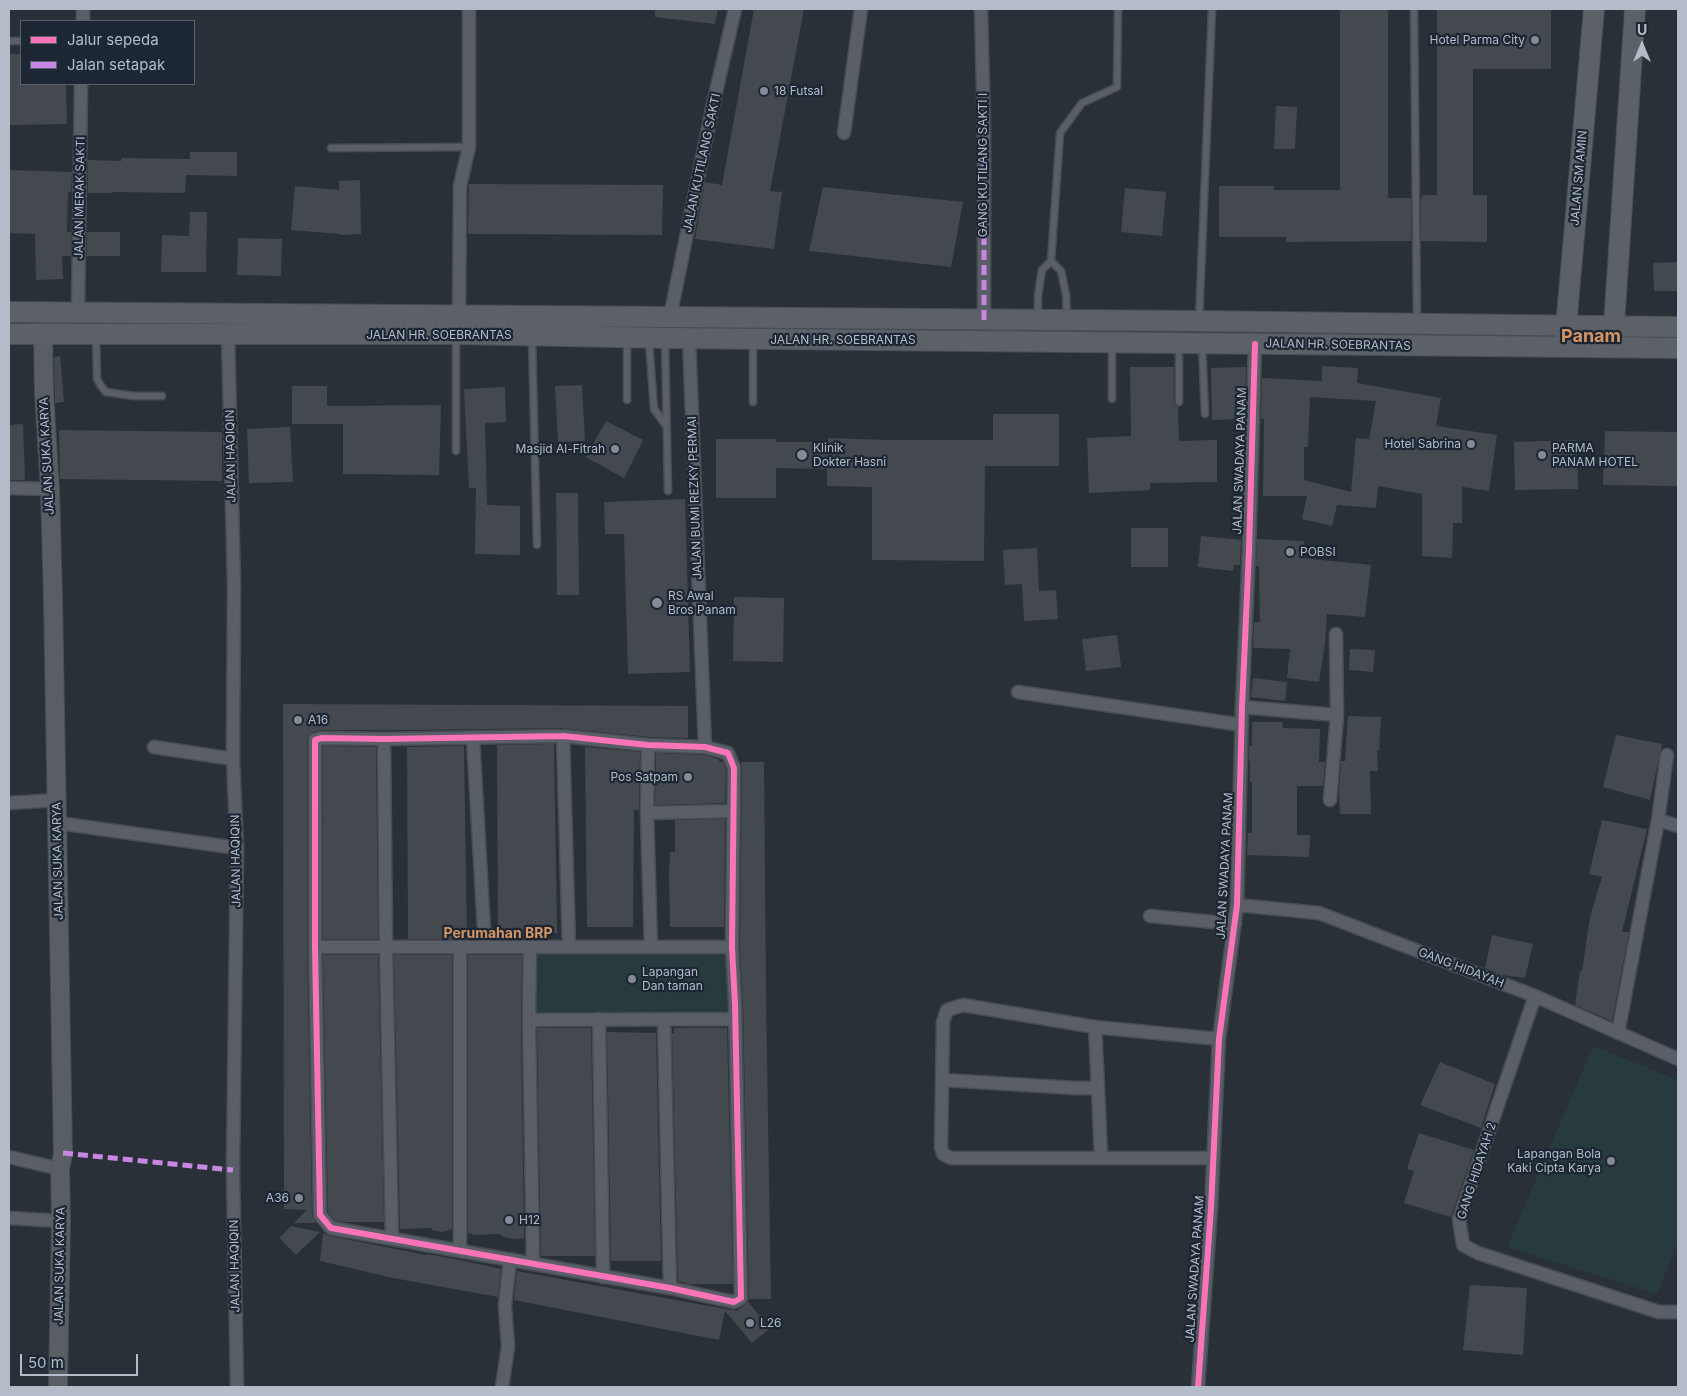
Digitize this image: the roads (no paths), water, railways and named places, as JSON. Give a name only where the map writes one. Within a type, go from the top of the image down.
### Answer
[{"type":"main road","name":"JALAN SM AMIN","points":[[1565,347],[1594,9]]},
{"type":"main road","points":[[1613,347],[1635,9]]},
{"type":"main road","name":"JALAN HR. SOEBRANTAS","points":[[9,312],[458,325],[532,336],[1678,348]]},
{"type":"main road","name":"JALAN HR. SOEBRANTAS","points":[[9,334],[228,335],[670,317],[1678,327]]},
{"type":"main road","points":[[838,319],[838,340]]},
{"type":"main road","name":"JALAN SUKA KARYA","points":[[44,335],[44,392],[50,489],[58,823],[63,1153],[60,1169],[58,1387]]},
{"type":"street","points":[[458,325],[460,186],[469,147],[469,9]]},
{"type":"street","name":"JALAN KUTILANG SAKTI","points":[[670,317],[710,119],[735,9]]},
{"type":"street","points":[[844,134],[861,9]]},
{"type":"street","name":"GANG KUTILANG SAKTI I","points":[[981,9],[984,132],[984,320]]},
{"type":"street","name":"JALAN MERAK SAKTI","points":[[78,313],[81,85]]},
{"type":"street","name":"JALAN HAQIQIN","points":[[228,335],[234,585],[233,759],[237,848],[233,1170],[237,1387]]},
{"type":"street","name":"JALAN BUMI REZKY PERMAI","points":[[689,338],[705,747]]},
{"type":"street","name":"JALAN SWADAYA PANAM","points":[[1198,1387],[1219,1038],[1237,905],[1255,344]]},
{"type":"street","points":[[9,488],[50,489]]},
{"type":"street","points":[[1330,800],[1337,715],[1336,634]]},
{"type":"street","points":[[1018,692],[1242,725]]},
{"type":"street","points":[[1242,707],[1337,715]]},
{"type":"street","points":[[562,736],[568,947]]},
{"type":"street","points":[[562,736],[648,745],[705,747],[728,753],[734,768],[732,947],[741,1298],[734,1302],[670,1288],[330,1228],[320,1215],[315,947],[315,740],[322,738],[384,739],[562,736]]},
{"type":"street","points":[[473,738],[485,947]]},
{"type":"street","points":[[384,739],[392,1239]]},
{"type":"street","points":[[648,745],[647,813],[650,947]]},
{"type":"street","points":[[154,747],[233,759]]},
{"type":"street","points":[[1618,1033],[1658,820],[1667,755]]},
{"type":"street","points":[[9,802],[57,800]]},
{"type":"street","points":[[647,813],[733,811]]},
{"type":"street","points":[[1658,820],[1678,826]]},
{"type":"street","points":[[58,823],[237,848]]},
{"type":"street","name":"GANG HIDAYAH","points":[[1237,905],[1319,913],[1535,996],[1678,1059]]},
{"type":"street","points":[[1150,916],[1234,924]]},
{"type":"street","points":[[460,946],[460,1251]]},
{"type":"street","points":[[315,947],[732,947]]},
{"type":"street","points":[[530,947],[529,1020],[534,1264]]},
{"type":"street","name":"GANG HIDAYAH 2","points":[[1535,996],[1459,1219],[1463,1244],[1478,1253],[1659,1312],[1678,1312]]},
{"type":"street","points":[[1213,1158],[951,1158],[943,1154],[941,1147],[942,1022],[948,1010],[963,1006],[1095,1026],[1219,1038]]},
{"type":"street","points":[[600,1019],[603,1276]]},
{"type":"street","points":[[529,1020],[735,1019]]},
{"type":"street","points":[[664,1020],[670,1288]]},
{"type":"street","points":[[1095,1026],[1102,1158]]},
{"type":"street","points":[[943,1080],[1098,1088]]},
{"type":"street","points":[[9,1156],[60,1169]]},
{"type":"street","points":[[9,1218],[61,1221]]},
{"type":"street","points":[[502,1387],[508,1346],[505,1305],[510,1260]]},
{"type":"lane","points":[[1038,320],[1038,295],[1042,270],[1052,261],[1060,133],[1082,102],[1118,87],[1118,9]]},
{"type":"lane","points":[[1199,321],[1212,9]]},
{"type":"lane","points":[[1414,9],[1417,325]]},
{"type":"lane","points":[[330,148],[469,147]]},
{"type":"lane","points":[[1052,261],[1061,271],[1066,294],[1067,320]]},
{"type":"lane","points":[[456,451],[458,325]]},
{"type":"lane","points":[[96,335],[97,379],[106,392],[134,396],[162,396]]},
{"type":"lane","points":[[532,336],[537,545]]},
{"type":"lane","points":[[627,337],[627,400]]},
{"type":"lane","points":[[657,338],[668,428],[668,491]]},
{"type":"lane","points":[[657,338],[654,409],[668,428]]},
{"type":"lane","points":[[753,339],[754,402]]},
{"type":"lane","points":[[1112,342],[1112,399]]},
{"type":"lane","points":[[1179,343],[1179,402]]},
{"type":"lane","points":[[1202,343],[1205,414]]},
{"type":"place","name":"Hotel Parma City","points":[[1535,40]]},
{"type":"place","name":"18 Futsal","points":[[764,91]]},
{"type":"place","name":"Hotel Sabrina","points":[[1471,444]]},
{"type":"place","name":"Masjid Al-Fitrah","points":[[615,449]]},
{"type":"place","name":"Klinik Dokter Hasni","points":[[802,455]]},
{"type":"place","name":"PARMA PANAM HOTEL","points":[[1542,455]]},
{"type":"place","name":"POBSI","points":[[1290,552]]},
{"type":"place","name":"RS Awal Bros Panam","points":[[657,603]]},
{"type":"place","name":"A16","points":[[298,720]]},
{"type":"place","name":"Pos Satpam","points":[[688,777]]},
{"type":"place","name":"Lapangan Dan taman","points":[[632,979]]},
{"type":"place","name":"Lapangan Bola Kaki Cipta Karya","points":[[1611,1161]]},
{"type":"place","name":"A36","points":[[299,1198]]},
{"type":"place","name":"H12","points":[[509,1220]]},
{"type":"place","name":"L26","points":[[750,1323]]},
{"type":"district","name":"Panam","points":[[1591,337]]},
{"type":"district","name":"Perumahan BRP","points":[[498,934]]}]
